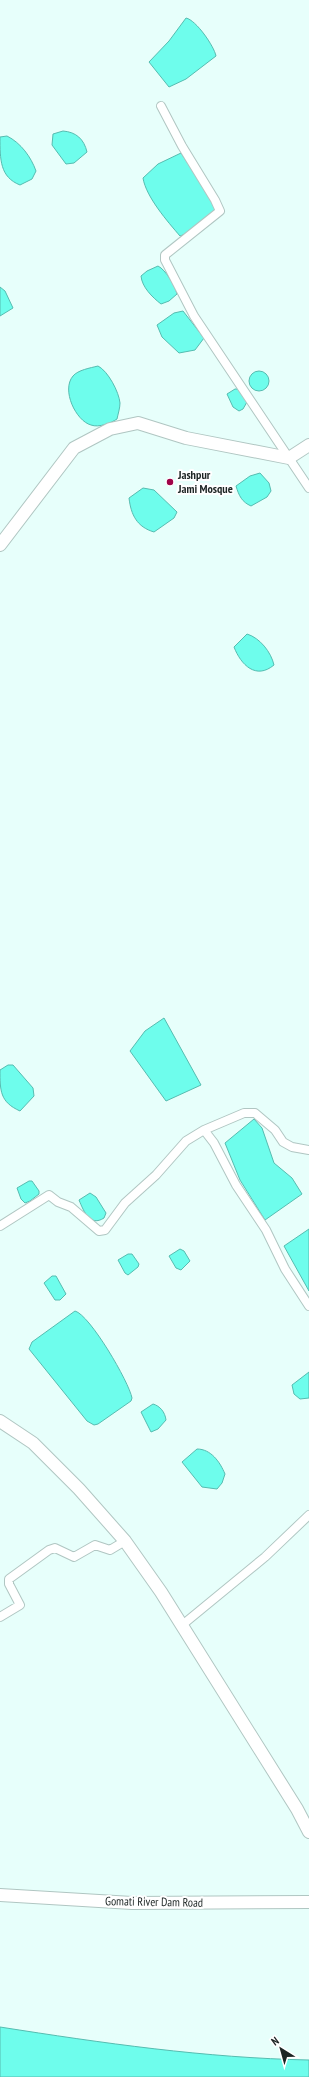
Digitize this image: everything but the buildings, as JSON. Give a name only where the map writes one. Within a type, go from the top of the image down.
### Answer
[{"type":"street","points":[[161,106],[182,146],[215,200],[220,211],[165,255],[165,260],[194,316],[309,488]]},
{"type":"street","points":[[0,544],[74,448],[110,429],[138,424],[186,438],[289,458],[309,445]]},
{"type":"street","points":[[0,1226],[49,1195],[58,1202],[71,1207],[90,1222],[94,1229],[99,1231],[105,1230],[125,1202],[156,1175],[186,1141],[204,1130],[250,1112],[255,1113],[268,1122],[283,1142],[292,1147],[309,1150]]},
{"type":"street","points":[[204,1130],[214,1143],[236,1185],[266,1230],[286,1269],[309,1306]]},
{"type":"street","points":[[0,1421],[33,1443],[79,1488],[125,1541],[161,1592],[297,1809],[309,1832]]},
{"type":"street","points":[[181,1626],[265,1557],[309,1515]]},
{"type":"street","points":[[0,1616],[20,1605],[20,1602],[9,1584],[9,1579],[49,1550],[55,1548],[74,1557],[95,1545],[110,1550],[125,1541]]},
{"type":"street","name":"Gomati River Dam Road","points":[[0,1895],[132,1903],[309,1902]]},
{"type":"shaded area","points":[[186,18],[195,23],[204,34],[212,46],[216,56],[186,79],[169,87],[149,62],[169,41]]},
{"type":"shaded area","points":[[63,131],[72,133],[79,137],[86,147],[87,152],[74,163],[66,164],[52,145],[53,134]]},
{"type":"shaded area","points":[[7,136],[17,142],[25,151],[36,171],[32,179],[20,185],[13,182],[8,177],[2,167],[0,137]]},
{"type":"shaded area","points":[[181,153],[219,211],[191,232],[180,236],[153,201],[148,193],[143,178],[158,164]]},
{"type":"shaded area","points":[[158,266],[170,278],[177,294],[169,301],[161,304],[148,292],[143,284],[141,276],[147,271]]},
{"type":"shaded area","points":[[0,287],[5,291],[13,308],[0,316]]},
{"type":"shaded area","points":[[183,311],[204,338],[195,350],[179,353],[162,337],[157,325],[174,313]]},
{"type":"shaded area","points":[[98,366],[106,372],[112,382],[118,393],[120,403],[117,419],[108,423],[94,426],[80,418],[69,397],[69,389],[70,382],[75,374]]},
{"type":"shaded area","points":[[259,371],[266,374],[269,381],[266,388],[259,391],[252,388],[249,381],[252,374]]},
{"type":"shaded area","points":[[235,389],[238,389],[247,402],[243,409],[239,411],[233,407],[227,394]]},
{"type":"shaded area","points":[[260,473],[269,483],[271,491],[267,497],[251,506],[245,503],[241,498],[236,486],[250,476]]},
{"type":"shaded area","points":[[143,488],[154,490],[177,512],[174,518],[154,532],[139,524],[131,510],[129,498]]},
{"type":"shaded area","points":[[247,634],[252,636],[264,646],[273,660],[274,665],[261,671],[255,671],[245,665],[234,647]]},
{"type":"shaded area","points":[[164,1018],[201,1085],[166,1101],[130,1051],[145,1031]]},
{"type":"shaded area","points":[[8,1065],[13,1065],[33,1088],[34,1096],[20,1111],[8,1104],[2,1095],[0,1070]]},
{"type":"shaded area","points":[[254,1119],[262,1128],[274,1163],[292,1178],[302,1194],[265,1220],[240,1180],[225,1143]]},
{"type":"shaded area","points":[[29,1181],[32,1181],[39,1191],[39,1194],[25,1203],[21,1199],[17,1188]]},
{"type":"shaded area","points":[[90,1193],[96,1197],[106,1213],[104,1218],[95,1221],[88,1217],[85,1213],[79,1200]]},
{"type":"shaded area","points":[[309,1229],[309,1291],[284,1246]]},
{"type":"shaded area","points":[[180,1249],[184,1251],[190,1261],[181,1270],[176,1268],[169,1256]]},
{"type":"shaded area","points":[[128,1254],[132,1254],[139,1264],[138,1267],[128,1275],[125,1273],[118,1260]]},
{"type":"shaded area","points":[[52,1276],[56,1276],[66,1294],[60,1300],[55,1300],[44,1283]]},
{"type":"shaded area","points":[[75,1311],[82,1315],[99,1336],[117,1364],[132,1398],[131,1401],[98,1424],[94,1425],[87,1421],[29,1349],[32,1342]]},
{"type":"shaded area","points":[[309,1372],[309,1398],[300,1399],[294,1394],[292,1385]]},
{"type":"shaded area","points":[[153,1404],[162,1410],[165,1414],[166,1420],[158,1429],[151,1432],[141,1412]]},
{"type":"shaded area","points":[[197,1449],[207,1451],[211,1454],[223,1469],[225,1474],[222,1483],[217,1489],[202,1487],[182,1462]]},
{"type":"shaded area","points":[[0,2027],[154,2049],[270,2059],[309,2060],[309,2077],[0,2077]]},
{"type":"place","name":"Jashpur Jami Mosque","points":[[170,482]]}]
